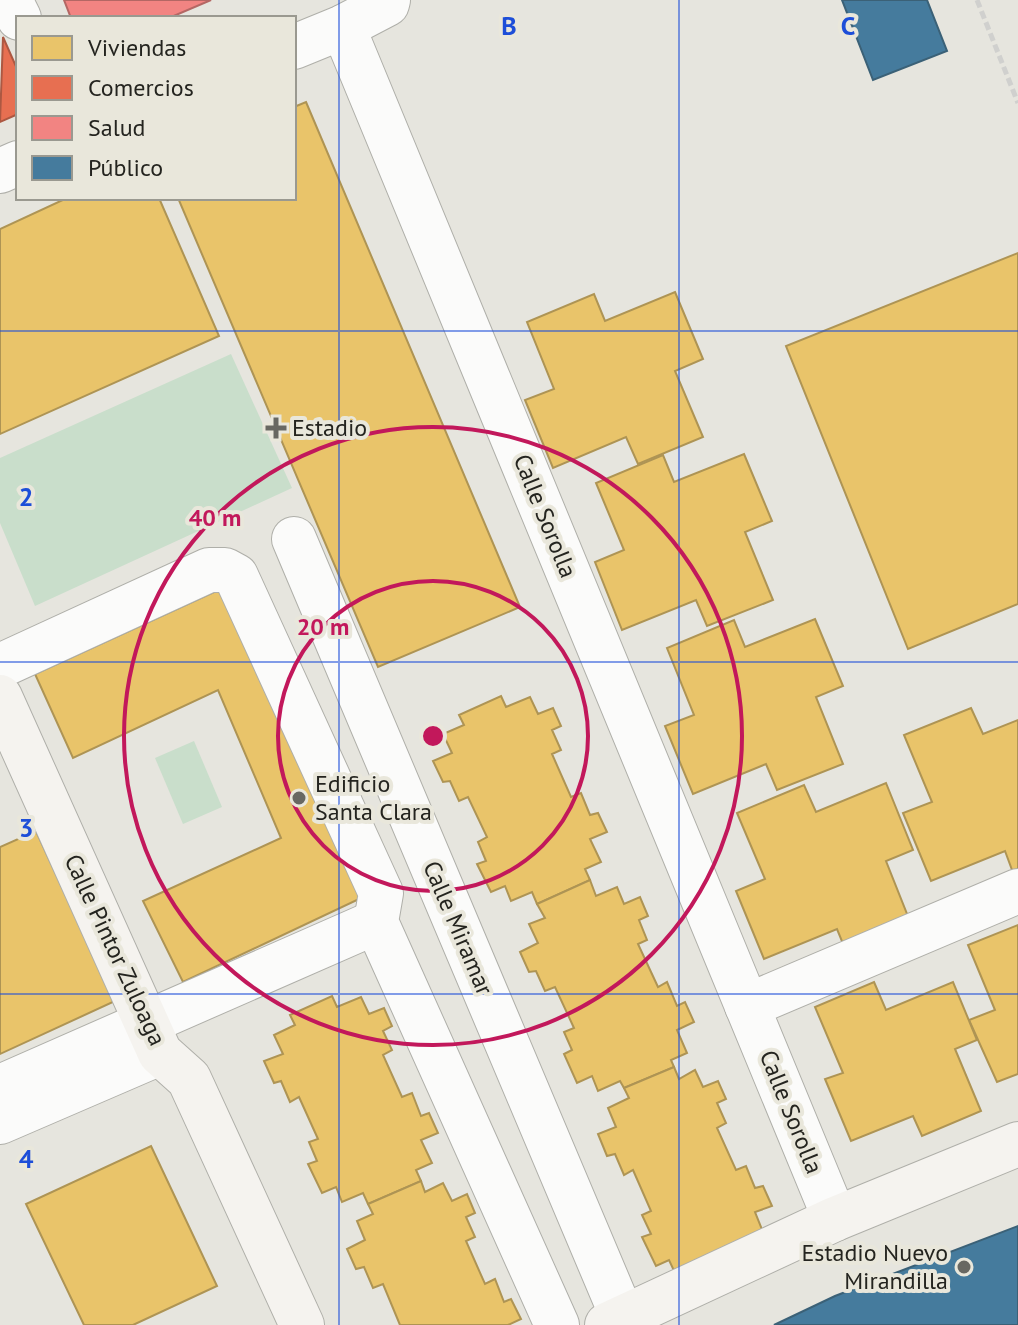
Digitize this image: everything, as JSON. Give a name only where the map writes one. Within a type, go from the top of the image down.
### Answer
[{"type":"street","points":[[296,46],[343,27],[387,4],[388,0]]},
{"type":"street","name":"Calle Sorolla","points":[[343,27],[835,1219]]},
{"type":"street","name":"Calle Miramar","points":[[294,539],[615,1322]]},
{"type":"street","points":[[0,666],[209,570],[225,570],[236,576],[381,893],[376,922],[557,1325]]},
{"type":"street","name":"Calle Pintor Zuloaga","points":[[0,697],[154,1038],[189,1079],[302,1325]]},
{"type":"street","points":[[747,1006],[1018,891]]},
{"type":"street","points":[[0,1122],[376,922]]},
{"type":"street","points":[[0,1087],[154,1038]]},
{"type":"street","points":[[615,1322],[835,1219],[1018,1144]]},
{"type":"path","points":[[977,0],[1018,103]]},
{"type":"green space","points":[[231,354],[292,488],[35,606],[0,523],[0,458]]},
{"type":"green space","points":[[194,741],[222,807],[183,824],[155,758]]},
{"type":"building: Viviendas","points":[[306,102],[520,607],[378,667],[179,200],[296,200],[296,106]]},
{"type":"building: Viviendas","points":[[63,200],[160,200],[219,336],[0,434],[0,229]]},
{"type":"building: Viviendas","points":[[1018,253],[1018,604],[908,649],[786,346]]},
{"type":"building: Viviendas","points":[[675,292],[703,359],[675,371],[703,437],[638,464],[626,437],[553,468],[525,400],[554,389],[527,322],[594,294],[605,321]]},
{"type":"building: Viviendas","points":[[744,454],[772,521],[745,532],[773,600],[707,626],[696,600],[622,630],[595,562],[624,550],[596,483],[663,455],[674,482]]},
{"type":"building: Viviendas","name":"Edificio Santa Clara","points":[[238,581],[376,891],[183,982],[143,901],[281,838],[218,690],[73,758],[35,674]]},
{"type":"building: Viviendas","points":[[815,619],[843,686],[816,697],[843,764],[777,790],[766,764],[693,794],[665,726],[694,715],[667,648],[734,620],[745,647]]},
{"type":"building: Viviendas","points":[[501,696],[506,707],[530,697],[538,714],[553,708],[561,726],[552,730],[561,750],[552,754],[571,797],[581,793],[590,815],[598,813],[607,832],[590,839],[601,862],[585,869],[590,880],[537,904],[532,892],[511,901],[505,886],[491,892],[477,864],[486,861],[478,842],[487,837],[468,797],[459,801],[450,781],[443,782],[433,761],[452,753],[443,734],[464,725],[459,715]]},
{"type":"building: Viviendas","points":[[971,708],[983,734],[1018,720],[1018,877],[1015,878],[1005,851],[931,881],[903,813],[932,802],[904,735]]},
{"type":"building: Viviendas","points":[[886,783],[913,850],[886,861],[913,929],[848,956],[837,929],[764,959],[736,891],[765,879],[737,813],[804,785],[816,812]]},
{"type":"building: Viviendas","points":[[36,831],[115,1001],[0,1054],[0,847]]},
{"type":"building: Viviendas","points":[[590,880],[596,896],[617,887],[624,904],[640,897],[648,916],[639,920],[647,940],[638,944],[658,987],[667,982],[677,1006],[685,1002],[694,1022],[677,1030],[687,1053],[671,1060],[674,1067],[624,1088],[620,1081],[598,1091],[592,1076],[577,1083],[564,1054],[572,1050],[564,1032],[574,1028],[555,987],[545,991],[536,971],[529,972],[520,952],[538,943],[529,924],[545,918],[537,904]]},
{"type":"building: Viviendas","points":[[1018,925],[1018,1074],[997,1082],[969,1020],[995,1010],[968,945]]},
{"type":"building: Viviendas","points":[[874,982],[886,1010],[953,982],[977,1040],[955,1049],[981,1111],[922,1136],[913,1116],[851,1141],[825,1079],[843,1073],[815,1007]]},
{"type":"building: Viviendas","points":[[332,996],[337,1007],[361,997],[369,1014],[384,1008],[392,1026],[383,1031],[392,1050],[383,1055],[402,1097],[412,1093],[421,1116],[429,1113],[438,1133],[421,1140],[432,1163],[416,1170],[421,1181],[368,1204],[363,1193],[342,1202],[336,1187],[322,1193],[308,1164],[317,1161],[309,1142],[318,1139],[299,1097],[290,1102],[281,1081],[274,1083],[264,1061],[283,1054],[274,1035],[295,1025],[290,1015]]},
{"type":"building: Viviendas","points":[[674,1067],[679,1079],[695,1070],[703,1087],[718,1081],[726,1099],[717,1103],[726,1123],[717,1128],[736,1170],[746,1166],[755,1188],[763,1186],[772,1206],[755,1212],[765,1237],[676,1275],[669,1260],[656,1266],[642,1237],[651,1234],[642,1215],[651,1211],[633,1170],[624,1175],[615,1154],[607,1156],[598,1134],[616,1127],[608,1108],[629,1098],[624,1088]]},
{"type":"building: Viviendas","points":[[151,1146],[217,1286],[133,1325],[84,1325],[26,1204]]},
{"type":"building: Viviendas","points":[[421,1181],[425,1192],[443,1183],[452,1201],[467,1194],[475,1213],[466,1217],[475,1237],[466,1241],[485,1284],[495,1279],[504,1302],[511,1299],[521,1319],[508,1325],[400,1325],[383,1284],[373,1288],[364,1267],[356,1269],[347,1249],[365,1240],[357,1221],[373,1214],[368,1204]]},
{"type":"building: Comercios","points":[[3,37],[16,66],[16,115],[0,122]]},
{"type":"building: Salud","points":[[64,0],[211,0],[174,16],[70,16]]},
{"type":"building: Público","points":[[842,0],[927,0],[947,51],[873,80]]},
{"type":"building: Público","name":"Estadio Nuevo Mirandilla","points":[[1018,1226],[1018,1325],[774,1325],[835,1296]]},
{"type":"place","name":"Estadio","points":[[276,428]]},
{"type":"place","name":"Edificio Santa Clara","points":[[299,798]]},
{"type":"place","name":"Estadio Nuevo Mirandilla","points":[[964,1267]]}]
